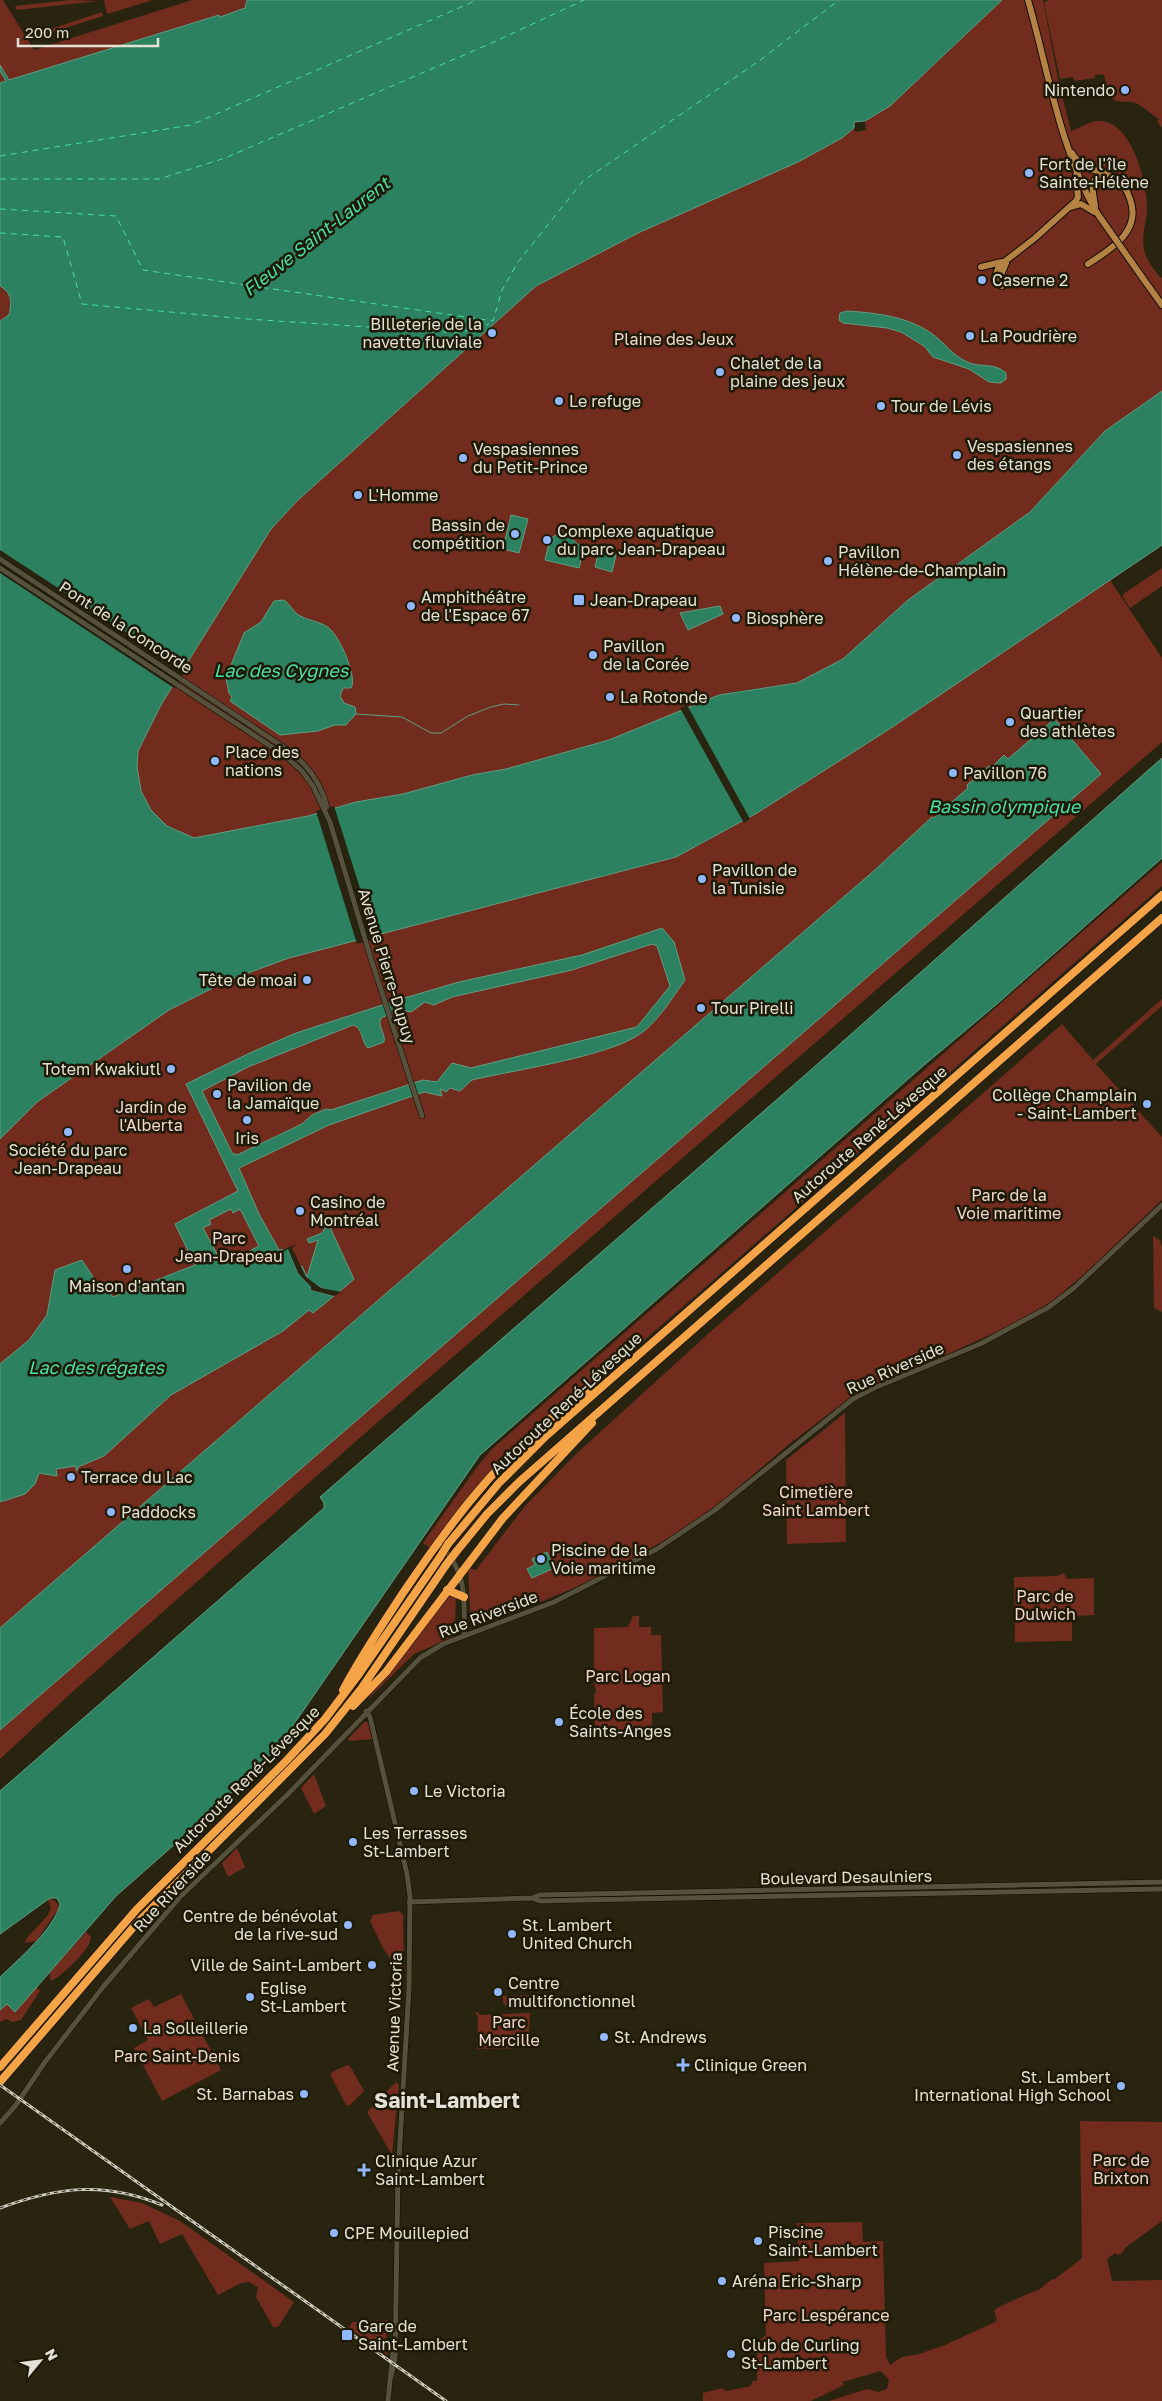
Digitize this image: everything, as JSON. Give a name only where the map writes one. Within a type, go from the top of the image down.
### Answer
[{"type":"highway","name":"Autoroute René-Lévesque","points":[[1,2066],[125,1922],[288,1760],[330,1712],[448,1544],[477,1508],[522,1459],[1162,895]]},
{"type":"highway","name":"Autoroute René-Lévesque","points":[[0,2082],[137,1923],[296,1766],[331,1728],[358,1694],[446,1565],[506,1494],[1161,919]]},
{"type":"highway","points":[[330,1712],[359,1659],[437,1542],[470,1499],[515,1450],[548,1421],[626,1366]]},
{"type":"highway","points":[[331,1728],[376,1683],[503,1518],[571,1448],[612,1400]]},
{"type":"highway","points":[[447,1590],[464,1597]]},
{"type":"main road","points":[[1028,0],[1067,146],[1076,171],[1097,214],[1162,305]]},
{"type":"main road","points":[[1067,146],[1082,166],[1104,173],[1118,181],[1129,195],[1132,211],[1128,231],[1117,244],[1088,264]]},
{"type":"main road","points":[[995,277],[999,266],[1070,208],[1078,197],[1076,171]]},
{"type":"main road","points":[[1097,214],[1092,184],[1095,178],[1104,173]]},
{"type":"main road","points":[[1070,208],[1081,204],[1097,214]]},
{"type":"main road","points":[[981,267],[1008,260]]},
{"type":"main road","points":[[1002,286],[1000,277],[1008,260]]},
{"type":"street","name":"Pont de la Concorde","points":[[0,559],[291,752],[301,760],[316,780],[325,799],[330,822]]},
{"type":"street","name":"Pont de la Concorde","points":[[0,568],[293,763],[314,786],[330,822]]},
{"type":"street","name":"Avenue Pierre-Dupuy","points":[[330,822],[407,1074],[422,1116]]},
{"type":"street","name":"Rue Riverside","points":[[0,2122],[16,2105],[45,2062],[103,1987],[175,1904],[293,1789],[366,1711],[422,1656],[442,1644],[554,1602],[601,1579],[672,1540],[716,1510],[853,1399],[874,1388],[974,1347],[1055,1303],[1162,1205]]},
{"type":"street","points":[[437,1542],[453,1558],[460,1574],[464,1597],[464,1636]]},
{"type":"street","name":"Avenue Victoria","points":[[366,1711],[370,1717],[408,1874],[409,1902],[409,1988],[398,2170],[393,2350],[388,2401]]},
{"type":"street","name":"Boulevard Desaulniers","points":[[409,1902],[532,1898],[540,1895],[1162,1882]]},
{"type":"street","name":"Boulevard Desaulniers","points":[[532,1898],[540,1901],[1162,1888]]},
{"type":"green space","points":[[0,0],[3,0],[34,50],[192,0],[247,0],[245,8],[220,17],[219,15],[0,83]]},
{"type":"green space","points":[[71,0],[99,1],[17,10],[15,6]]},
{"type":"green space","points":[[104,0],[153,0],[107,14]]},
{"type":"green space","name":"Plaine des Jeux","points":[[1002,0],[1043,0],[1058,79],[1071,131],[1097,121],[1112,124],[1129,142],[1136,155],[1144,183],[1147,207],[1143,239],[1144,249],[1150,264],[1162,278],[1162,391],[1105,431],[1030,512],[908,600],[843,659],[808,679],[797,683],[732,692],[609,740],[506,769],[472,775],[403,794],[356,802],[308,816],[195,839],[167,826],[151,810],[141,791],[137,767],[138,751],[162,703],[271,529],[297,501],[536,286],[637,233],[798,162],[842,138],[854,128],[855,132],[866,130],[865,121],[890,106]]},
{"type":"green space","points":[[1048,0],[1162,0],[1162,128],[1157,121],[1159,119],[1139,105],[1113,99],[1108,93],[1103,74],[1095,75],[1095,78],[1074,81],[1073,77],[1060,79],[1044,3]]},
{"type":"green space","points":[[102,12],[103,16],[34,38],[32,35]]},
{"type":"green space","points":[[0,286],[9,295],[11,306],[9,315],[0,321]]},
{"type":"green space","points":[[1162,568],[1162,586],[1130,608],[1123,594]]},
{"type":"green space","name":"Parc Jean-Drapeau","points":[[1110,580],[1162,658],[1162,742],[363,1435],[70,1694],[0,1759],[0,1139],[37,1102],[169,1010],[229,980],[289,958],[676,857],[757,813]]},
{"type":"green space","points":[[1162,862],[1162,886],[708,1285],[641,1343],[555,1412],[430,1548],[423,1543],[492,1449]]},
{"type":"green space","name":"Parc de la Voie maritime","points":[[1162,999],[1162,1006],[1096,1064],[1162,1137],[1162,1200],[1087,1272],[1050,1303],[1011,1325],[852,1396],[788,1445],[714,1508],[669,1538],[591,1581],[540,1602],[537,1599],[535,1604],[475,1626],[471,1625],[468,1568],[476,1570],[525,1506],[576,1454],[708,1334],[1062,1024],[1093,1060]]},
{"type":"green space","points":[[1153,1236],[1160,1240],[1162,1248],[1162,1312],[1154,1308]]},
{"type":"green space","name":"Cimetière Saint Lambert","points":[[845,1413],[846,1542],[787,1544],[786,1460]]},
{"type":"green space","name":"Parc de Dulwich","points":[[1064,1573],[1067,1579],[1094,1578],[1094,1615],[1072,1616],[1072,1641],[1015,1642],[1014,1577],[1057,1576]]},
{"type":"green space","points":[[450,1595],[456,1595],[455,1626],[457,1632],[455,1636],[414,1654],[367,1700],[444,1599]]},
{"type":"green space","name":"Parc Logan","points":[[633,1616],[639,1616],[639,1627],[651,1627],[651,1635],[661,1635],[663,1712],[652,1713],[652,1735],[595,1733],[594,1628],[628,1627]]},
{"type":"green space","points":[[364,1722],[368,1722],[372,1739],[350,1741],[348,1739]]},
{"type":"green space","points":[[314,1774],[326,1806],[314,1814],[301,1788]]},
{"type":"green space","points":[[237,1848],[245,1867],[228,1877],[222,1863]]},
{"type":"green space","points":[[50,1898],[56,1902],[59,1908],[36,1941],[25,1943],[26,1939],[48,1915],[51,1908],[48,1900]]},
{"type":"green space","points":[[399,1911],[403,1915],[404,1967],[397,1967],[384,1950],[370,1921],[373,1915]]},
{"type":"green space","points":[[86,1932],[91,1937],[87,1948],[63,1973],[50,1980],[50,1972]]},
{"type":"green space","points":[[36,1986],[40,1991],[21,2020],[12,2022],[6,2019],[0,2022],[0,2010],[7,2003],[15,2011]]},
{"type":"green space","name":"Parc Saint-Denis","points":[[181,1994],[221,2070],[162,2101],[134,2048],[148,2040],[131,2008],[149,1999],[154,2007]]},
{"type":"green space","points":[[529,1995],[527,2006],[506,2006],[503,2002],[503,1996]]},
{"type":"green space","name":"Parc Mercille","points":[[478,2012],[480,2015],[530,2013],[528,2045],[531,2044],[530,2048],[477,2049],[478,2016],[475,2013]]},
{"type":"green space","points":[[347,2065],[350,2066],[364,2091],[349,2106],[346,2105],[331,2076],[332,2072]]},
{"type":"green space","points":[[396,2082],[399,2085],[392,2155],[367,2112]]},
{"type":"green space","points":[[1080,2121],[1162,2122],[1162,2221],[1126,2247],[1122,2253],[1118,2255],[1115,2253],[1107,2259],[1112,2281],[1162,2280],[1162,2401],[829,2401],[867,2389],[878,2392],[887,2389],[889,2380],[881,2371],[842,2382],[844,2385],[811,2401],[703,2401],[703,2393],[722,2388],[726,2391],[751,2386],[752,2381],[757,2381],[757,2342],[766,2335],[764,2263],[799,2261],[797,2223],[862,2222],[863,2242],[883,2241],[886,2356],[890,2365],[902,2357],[919,2354],[945,2345],[995,2322],[997,2320],[994,2311],[997,2308],[1038,2290],[1055,2279],[1082,2258]]},
{"type":"green space","points":[[110,2197],[142,2203],[180,2221],[294,2302],[278,2327],[273,2327],[256,2297],[258,2287],[249,2282],[241,2283],[218,2295],[182,2234],[160,2244],[149,2221],[130,2229]]},
{"type":"green space","points":[[388,2320],[386,2338],[388,2355],[349,2328],[352,2322]]},
{"type":"water","name":"Fleuve Saint-Laurent","points":[[247,0],[1002,0],[890,106],[865,121],[854,122],[854,128],[842,138],[798,162],[638,233],[536,286],[297,501],[271,529],[162,703],[138,751],[137,767],[141,791],[151,810],[167,826],[194,838],[308,816],[356,802],[403,794],[472,775],[506,769],[609,740],[719,695],[797,683],[843,659],[908,600],[1030,512],[1105,431],[1162,391],[1162,545],[888,730],[757,813],[676,857],[289,958],[229,980],[169,1010],[37,1102],[0,1139],[0,321],[9,315],[11,302],[7,292],[0,286],[0,83],[6,81],[0,71],[0,65],[9,80],[219,15],[220,17],[245,8]]},
{"type":"water","points":[[847,311],[880,314],[901,319],[921,327],[940,340],[957,356],[972,364],[997,367],[1006,373],[1006,379],[1001,383],[989,382],[969,369],[933,357],[924,346],[901,332],[887,328],[843,323],[839,320],[840,313]]},
{"type":"water","name":"Bassin de compétition","points":[[511,515],[528,519],[519,553],[503,549]]},
{"type":"water","points":[[559,533],[567,535],[584,548],[579,568],[545,560],[550,539]]},
{"type":"water","points":[[599,551],[616,555],[612,572],[595,567]]},
{"type":"water","name":"Lac des Cygnes","points":[[284,600],[297,614],[329,628],[338,639],[352,675],[351,688],[343,688],[340,696],[344,703],[355,707],[356,714],[346,725],[335,725],[318,731],[280,735],[230,701],[232,697],[229,693],[225,674],[232,663],[244,633],[261,622],[274,601]]},
{"type":"water","points":[[720,606],[723,614],[688,630],[680,613]]},
{"type":"water","name":"Bassin olympique","points":[[1053,717],[1101,774],[0,1730],[0,1628],[876,869],[932,817],[934,818],[968,788],[967,785],[989,766],[991,768],[1004,755],[1008,759],[1051,722],[1049,720]]},
{"type":"water","points":[[1162,758],[1162,858],[480,1455],[278,1747],[217,1807],[116,1896],[15,2012],[7,2004],[0,2010],[0,1977],[44,1933],[57,1913],[60,1904],[57,1898],[50,1898],[0,1934],[0,1791],[324,1508],[324,1503],[320,1497],[804,1076]]},
{"type":"water","name":"Lac des régates","points":[[662,928],[674,942],[685,980],[655,1020],[644,1031],[630,1040],[588,1055],[472,1080],[460,1091],[450,1088],[446,1092],[440,1089],[442,1096],[424,1092],[329,1125],[239,1168],[259,1214],[279,1250],[288,1249],[298,1273],[311,1287],[311,1290],[334,1296],[313,1313],[309,1310],[283,1331],[171,1395],[104,1456],[78,1467],[77,1471],[75,1466],[56,1469],[57,1476],[39,1473],[35,1484],[25,1494],[0,1502],[0,1364],[29,1340],[47,1315],[55,1270],[82,1260],[98,1289],[109,1292],[113,1297],[195,1265],[175,1224],[238,1191],[186,1084],[296,1033],[459,982],[582,955]],"holes":[[[652,944],[657,946],[670,986],[637,1027],[471,1068],[452,1063],[437,1082],[423,1080],[331,1110],[326,1109],[312,1115],[302,1124],[237,1155],[232,1153],[202,1091],[248,1067],[353,1025],[359,1029],[368,1048],[384,1042],[380,1024],[381,1018],[399,1010],[411,1012],[425,1002],[434,1005],[452,997],[572,970]],[[231,1209],[233,1213],[240,1209],[259,1246],[223,1265],[203,1228],[211,1224],[209,1220]]]},
{"type":"water","points":[[328,1223],[354,1279],[339,1292],[327,1290],[316,1285],[306,1277],[300,1267],[302,1266],[307,1277],[318,1240],[309,1243],[307,1239],[322,1233]]},
{"type":"water","points":[[547,1552],[554,1568],[532,1578],[527,1569],[535,1565],[532,1559]]},
{"type":"pier","points":[[0,550],[185,671],[174,688],[0,573]]},
{"type":"pier","points":[[687,705],[750,819],[744,823],[680,708]]},
{"type":"pier","points":[[334,806],[376,939],[357,944],[316,811]]},
{"type":"pier","points":[[297,1244],[292,1248],[306,1277],[321,1288],[342,1292],[334,1296],[311,1290],[311,1287],[298,1273],[288,1249],[283,1252],[282,1250]]},
{"type":"waterway","points":[[356,714],[402,717],[431,733],[441,733],[468,716],[491,707],[504,704],[519,705]]},
{"type":"ferry route","points":[[0,156],[191,125],[477,0]]},
{"type":"ferry route","points":[[0,179],[159,179],[225,158],[494,42],[584,0]]},
{"type":"ferry route","points":[[0,209],[116,216],[143,270],[493,321],[502,290],[518,262],[583,181],[759,61],[839,0]]},
{"type":"ferry route","points":[[0,233],[63,237],[82,304],[247,319],[459,333],[489,324]]},
{"type":"railway","points":[[0,2085],[446,2401]]},
{"type":"railway","points":[[0,2208],[41,2195],[81,2190],[120,2192],[162,2205]]},
{"type":"place","name":"Nintendo","points":[[1125,90]]},
{"type":"place","name":"Fort de l'île Sainte-Hélène","points":[[1029,173]]},
{"type":"place","name":"Caserne 2","points":[[982,280]]},
{"type":"place","name":"BIlleterie de la navette fluviale","points":[[492,333]]},
{"type":"place","name":"La Poudrière","points":[[970,336]]},
{"type":"place","name":"Chalet de la plaine des jeux","points":[[720,372]]},
{"type":"place","name":"Le refuge","points":[[559,401]]},
{"type":"place","name":"Tour de Lévis","points":[[881,406]]},
{"type":"place","name":"Vespasiennes des étangs","points":[[957,455]]},
{"type":"place","name":"Vespasiennes du Petit-Prince","points":[[463,458]]},
{"type":"place","name":"L'Homme","points":[[358,495]]},
{"type":"place","name":"Bassin de compétition","points":[[515,534]]},
{"type":"place","name":"Complexe aquatique du parc Jean-Drapeau","points":[[547,540]]},
{"type":"place","name":"Pavillon Hélène-de-Champlain","points":[[828,561]]},
{"type":"place","name":"Jean-Drapeau","points":[[579,600]]},
{"type":"place","name":"Amphithéâtre de l'Espace 67","points":[[411,606]]},
{"type":"place","name":"Biosphère","points":[[736,618]]},
{"type":"place","name":"Pavillon de la Corée","points":[[593,655]]},
{"type":"place","name":"La Rotonde","points":[[610,697]]},
{"type":"place","name":"Quartier des athlètes","points":[[1010,722]]},
{"type":"place","name":"Place des nations","points":[[215,761]]},
{"type":"place","name":"Pavillon 76","points":[[953,773]]},
{"type":"place","name":"Pavillon de la Tunisie","points":[[702,879]]},
{"type":"place","name":"Tête de moai","points":[[307,980]]},
{"type":"place","name":"Tour Pirelli","points":[[701,1008]]},
{"type":"place","name":"Totem Kwakiutl","points":[[171,1069]]},
{"type":"place","name":"Pavilion de la Jamaïque","points":[[217,1094]]},
{"type":"place","name":"Collège Champlain - Saint-Lambert","points":[[1147,1104]]},
{"type":"place","name":"Iris","points":[[247,1120]]},
{"type":"place","name":"Société du parc Jean-Drapeau","points":[[68,1132]]},
{"type":"place","name":"Casino de Montréal","points":[[300,1211]]},
{"type":"place","name":"Maison d'antan","points":[[127,1269]]},
{"type":"place","name":"Terrace du Lac","points":[[71,1477]]},
{"type":"place","name":"Paddocks","points":[[111,1512]]},
{"type":"place","name":"Piscine de la Voie maritime","points":[[541,1559]]},
{"type":"place","name":"École des Saints-Anges","points":[[559,1722]]},
{"type":"place","name":"Le Victoria","points":[[414,1791]]},
{"type":"place","name":"Les Terrasses St-Lambert","points":[[353,1842]]},
{"type":"place","name":"Centre de bénévolat de la rive-sud","points":[[348,1925]]},
{"type":"place","name":"St. Lambert United Church","points":[[512,1934]]},
{"type":"place","name":"Ville de Saint-Lambert","points":[[372,1965]]},
{"type":"place","name":"Centre multifonctionnel","points":[[498,1992]]},
{"type":"place","name":"Eglise St-Lambert","points":[[250,1997]]},
{"type":"place","name":"La Solleillerie","points":[[133,2028]]},
{"type":"place","name":"St. Andrews","points":[[604,2037]]},
{"type":"place","name":"Clinique Green","points":[[683,2065]]},
{"type":"place","name":"St. Lambert International High School","points":[[1121,2086]]},
{"type":"place","name":"St. Barnabas","points":[[304,2094]]},
{"type":"place","name":"Clinique Azur Saint-Lambert","points":[[364,2170]]},
{"type":"place","name":"CPE Mouillepied","points":[[334,2233]]},
{"type":"place","name":"Piscine Saint-Lambert","points":[[758,2241]]},
{"type":"place","name":"Aréna Eric-Sharp","points":[[722,2281]]},
{"type":"place","name":"Gare de Saint-Lambert","points":[[347,2335]]},
{"type":"place","name":"Club de Curling St-Lambert","points":[[731,2354]]},
{"type":"district","name":"Saint-Lambert","points":[[447,2100]]},
{"type":"park label","name":"Jardin de l'Alberta","points":[[151,1116]]},
{"type":"park label","name":"Parc de Brixton","points":[[1121,2169]]},
{"type":"park label","name":"Parc Lespérance","points":[[826,2315]]}]
